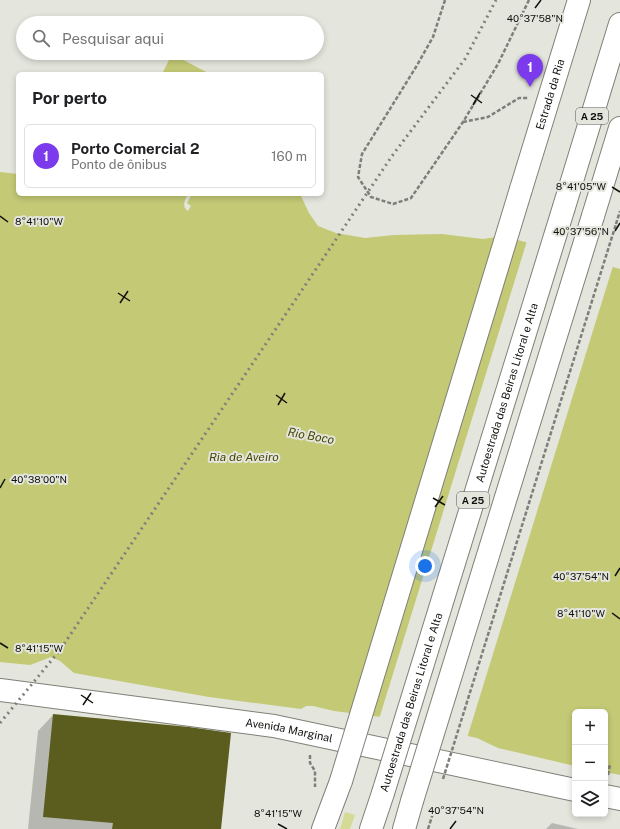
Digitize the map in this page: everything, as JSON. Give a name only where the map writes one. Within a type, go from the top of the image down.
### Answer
[{"type":"main road","name":"Estrada da Ria","points":[[323,829],[341,782],[579,0]]},
{"type":"main road","name":"Autoestrada das Beiras Litoral e Alta","points":[[371,829],[620,24]]},
{"type":"main road","name":"A 25","points":[[404,829],[620,128]]},
{"type":"main road","name":"Avenida Marginal","points":[[0,690],[274,726],[572,789]]},
{"type":"main road","points":[[608,797],[620,799]]},
{"type":"path","points":[[445,0],[433,37],[362,154],[358,178],[371,197],[393,204],[411,198],[463,122],[498,64],[529,0]]},
{"type":"path","points":[[463,122],[488,117],[520,98],[548,100]]},
{"type":"path","points":[[442,784],[620,211]]},
{"type":"path","points":[[307,733],[310,763],[315,771],[315,790]]},
{"type":"path","points":[[428,829],[434,807]]},
{"type":"shaded area","points":[[345,812],[355,815],[350,829],[340,829]]},
{"type":"water","points":[[169,60],[183,60],[206,72],[163,72]]},
{"type":"water","name":"Ria de Aveiro","points":[[0,172],[16,174],[16,196],[187,196],[184,205],[188,211],[191,206],[187,203],[191,196],[301,196],[309,213],[318,226],[336,233],[365,238],[394,235],[442,234],[483,239],[504,236],[620,269],[620,775],[608,773],[608,709],[572,709],[572,765],[498,748],[477,738],[381,717],[334,711],[313,706],[306,706],[301,709],[209,697],[74,673],[60,661],[51,657],[30,665],[0,662]]},
{"type":"pier","points":[[527,241],[613,266],[467,738],[379,719]]},
{"type":"building","points":[[53,714],[189,727],[231,733],[221,829],[112,829],[113,823],[43,817]]},
{"type":"railway","points":[[0,723],[60,650],[392,156],[465,59],[496,0]]},
{"type":"place","name":"Porto Comercial 2","points":[[530,87]]},
{"type":"water label","name":"Rio Boco","points":[[311,436]]}]
